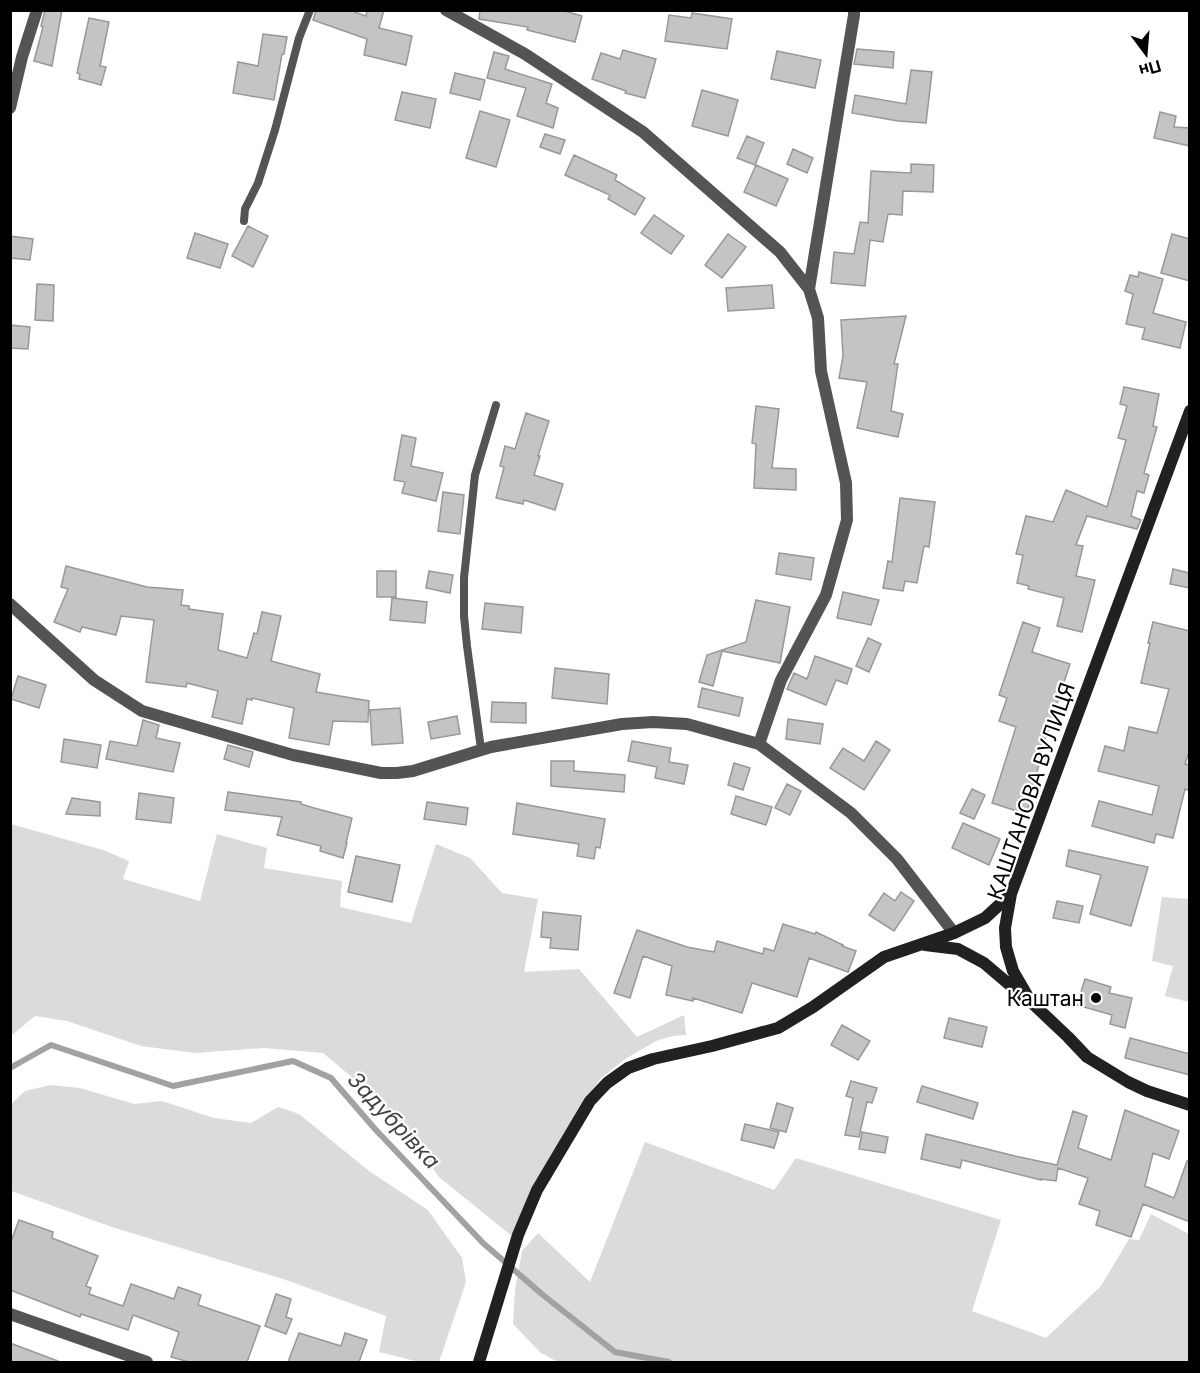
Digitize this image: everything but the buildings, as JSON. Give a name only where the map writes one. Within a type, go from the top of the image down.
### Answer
[{"type":"main road","name":"КАШТАНОВА ВУЛИЦЯ","points":[[1190,411],[1011,894],[1005,928],[1006,947],[1013,970],[1031,1002],[1087,1057],[1147,1091],[1190,1105]]},
{"type":"main road","points":[[479,1362],[518,1234],[537,1190],[590,1101],[607,1083],[627,1068],[653,1059],[778,1028],[813,1007],[884,957],[954,933],[985,918],[1011,894]]},
{"type":"main road","points":[[920,945],[958,949],[984,963],[1031,1002]]},
{"type":"street","points":[[10,108],[22,57],[37,10]]},
{"type":"street","points":[[446,10],[525,54],[643,132],[780,252],[809,289],[818,318],[821,371],[846,483],[847,520],[826,595],[781,680],[759,744]]},
{"type":"street","points":[[809,289],[854,10]]},
{"type":"street","points":[[10,604],[94,680],[142,711],[293,755],[381,773],[413,771],[482,749],[622,724],[653,722],[687,724],[759,744],[851,813],[897,859],[954,933]]},
{"type":"street","points":[[10,1314],[147,1362]]},
{"type":"lane","points":[[244,221],[245,209],[258,183],[272,141],[299,38],[310,10]]},
{"type":"lane","points":[[482,749],[467,646],[464,578],[475,475],[496,405]]},
{"type":"shaded area","points":[[11,824],[103,850],[129,861],[123,879],[200,901],[217,834],[267,848],[264,868],[342,881],[340,907],[411,923],[436,844],[470,858],[502,893],[538,899],[524,972],[579,969],[637,1037],[684,1015],[686,1035],[656,1041],[625,1059],[600,1079],[531,1188],[512,1236],[439,1177],[404,1129],[360,1084],[323,1053],[264,1048],[195,1053],[141,1046],[67,1021],[35,1016],[11,1036]]},
{"type":"shaded area","points":[[1162,897],[1189,899],[1189,1002],[1165,996],[1173,966],[1152,961]]},
{"type":"shaded area","points":[[50,1085],[80,1088],[134,1104],[162,1101],[214,1118],[251,1123],[278,1107],[299,1114],[369,1171],[428,1210],[462,1258],[466,1282],[439,1362],[419,1362],[379,1352],[386,1316],[283,1279],[115,1228],[11,1191],[11,1104],[25,1091]]},
{"type":"shaded area","points":[[645,1142],[774,1190],[796,1158],[1001,1220],[972,1311],[1046,1338],[1101,1286],[1129,1239],[1139,1240],[1151,1214],[1189,1234],[1189,1362],[558,1362],[541,1353],[513,1324],[515,1290],[522,1251],[538,1233],[590,1282]]},
{"type":"waterway","name":"Задубрівка","points":[[10,1068],[51,1045],[173,1086],[293,1061],[331,1078],[375,1129],[483,1243],[543,1295],[615,1352],[669,1362]]},
{"type":"place","name":"Каштан","points":[[1096,998]]}]
